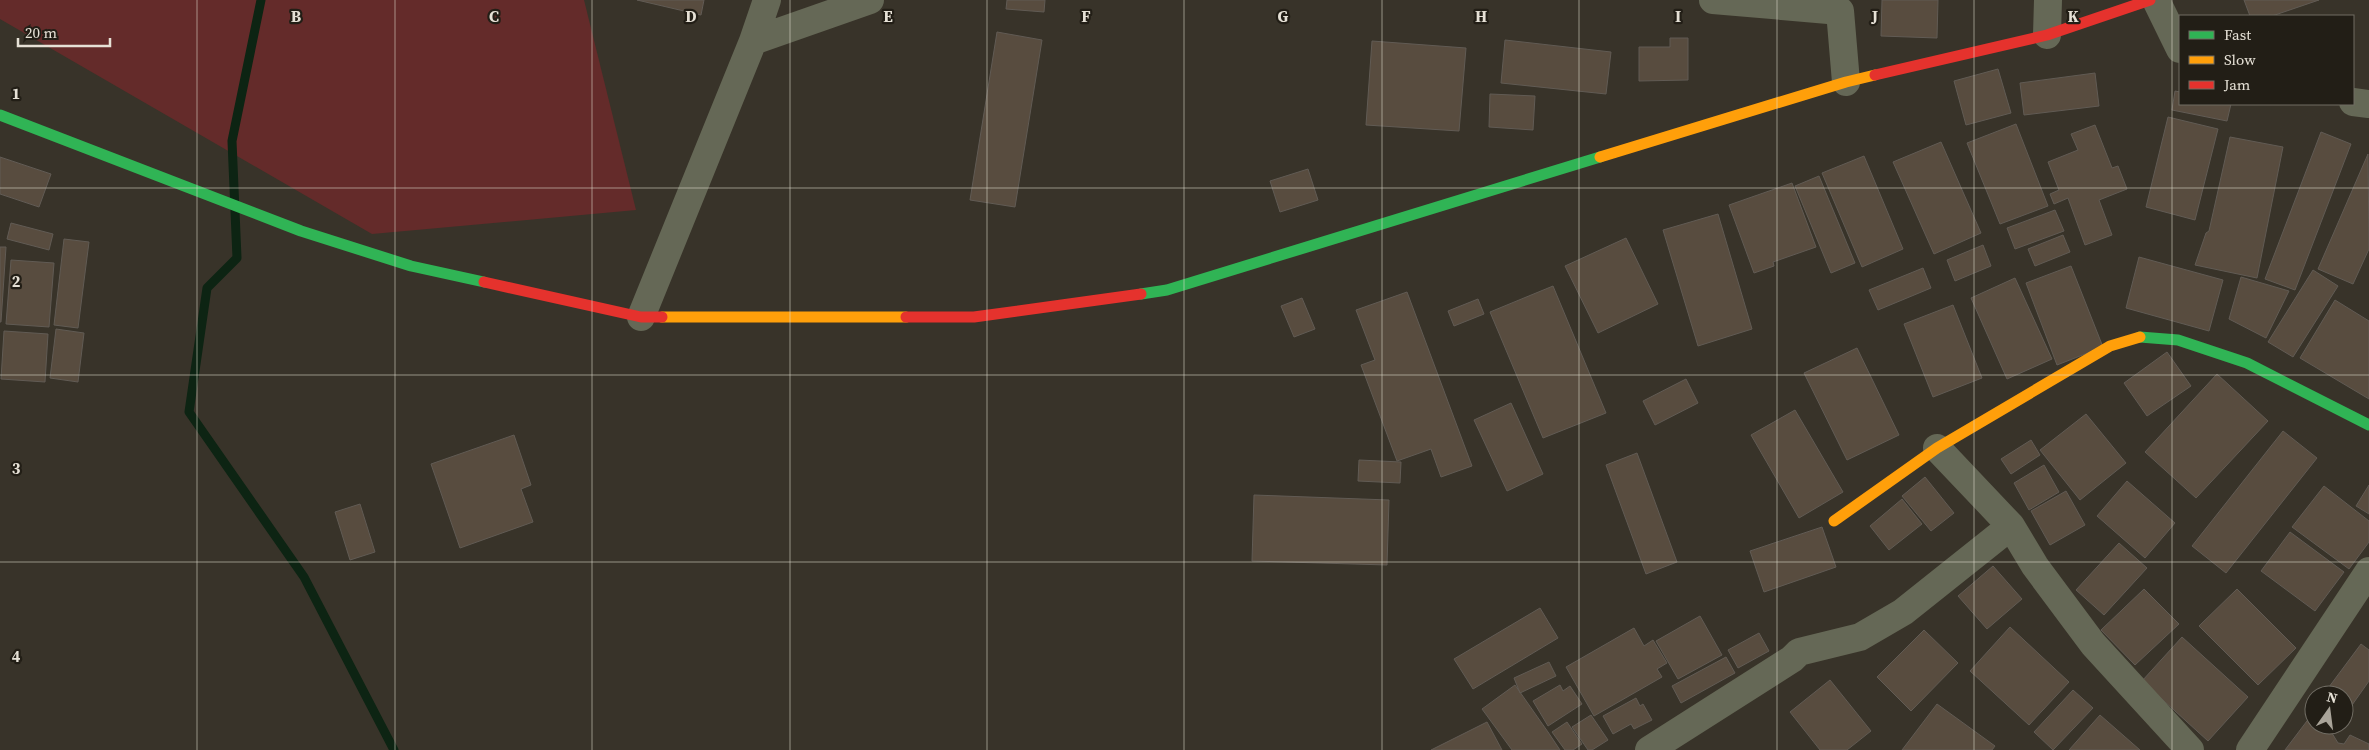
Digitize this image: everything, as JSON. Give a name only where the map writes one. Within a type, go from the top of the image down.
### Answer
[{"type":"main road","points":[[0,115],[301,231],[411,266],[641,317],[974,317],[1167,290],[1846,82],[2047,35],[2150,0]]},
{"type":"main road","points":[[1834,521],[1936,448],[2110,346],[2137,337],[2178,340],[2247,363],[2369,425]]},
{"type":"street","points":[[641,317],[753,41],[767,0]]},
{"type":"street","points":[[753,41],[870,0]]},
{"type":"street","points":[[1713,0],[1840,5],[1846,82]]},
{"type":"street","points":[[2047,35],[2048,0]]},
{"type":"street","points":[[2156,0],[2179,47]]},
{"type":"street","points":[[2354,102],[2369,104]]},
{"type":"street","points":[[1936,448],[2011,526],[2035,566],[2093,644],[2190,750]]},
{"type":"street","points":[[1649,750],[1792,659],[1799,652],[1860,637],[1903,612],[2011,526]]},
{"type":"street","points":[[2250,750],[2369,571]]},
{"type":"shaded area","points":[[0,0],[584,0],[636,210],[372,234],[0,19]]},
{"type":"building","points":[[637,0],[704,0],[701,15]]},
{"type":"building","points":[[1007,0],[1045,0],[1044,12],[1006,9]]},
{"type":"building","points":[[1882,0],[1938,0],[1937,38],[1881,36]]},
{"type":"building","points":[[2244,0],[2319,0],[2275,15],[2250,15]]},
{"type":"building","points":[[997,32],[1042,40],[1015,207],[970,200]]},
{"type":"building","points":[[1670,38],[1688,38],[1688,80],[1639,81],[1639,47],[1670,47]]},
{"type":"building","points":[[1505,40],[1611,52],[1606,94],[1501,83]]},
{"type":"building","points":[[1372,41],[1466,48],[1459,131],[1366,125]]},
{"type":"building","points":[[1998,69],[2011,113],[1966,125],[1954,81]]},
{"type":"building","points":[[2095,73],[2099,106],[2024,115],[2020,83]]},
{"type":"building","points":[[2175,91],[2179,92],[2179,105],[2231,105],[2227,121],[2172,110]]},
{"type":"building","points":[[1490,94],[1535,96],[1533,130],[1489,127]]},
{"type":"building","points":[[2168,117],[2218,129],[2195,220],[2146,207]]},
{"type":"building","points":[[2016,124],[2048,206],[2000,224],[1967,143]]},
{"type":"building","points":[[2095,125],[2112,168],[2118,166],[2127,189],[2099,200],[2112,235],[2085,245],[2068,198],[2054,204],[2050,194],[2059,190],[2048,162],[2078,150],[2071,134]]},
{"type":"building","points":[[2321,132],[2351,144],[2295,290],[2265,279]]},
{"type":"building","points":[[2230,137],[2283,147],[2257,278],[2195,265],[2206,233],[2209,231]]},
{"type":"building","points":[[1941,142],[1981,233],[1934,254],[1893,162]]},
{"type":"building","points":[[2368,154],[2369,249],[2353,284],[2318,269]]},
{"type":"building","points":[[1864,156],[1903,249],[1862,267],[1822,173]]},
{"type":"building","points":[[0,157],[51,174],[39,207],[0,194]]},
{"type":"building","points":[[1308,169],[1318,200],[1280,212],[1270,181]]},
{"type":"building","points":[[1819,176],[1855,263],[1831,273],[1795,186]]},
{"type":"building","points":[[1792,183],[1816,247],[1773,262],[1774,266],[1754,273],[1729,205]]},
{"type":"building","points":[[2055,210],[2064,231],[2015,249],[2007,228]]},
{"type":"building","points":[[1718,214],[1752,329],[1698,346],[1663,230]]},
{"type":"building","points":[[11,223],[53,234],[49,250],[7,239]]},
{"type":"building","points":[[2063,235],[2070,252],[2035,266],[2028,249]]},
{"type":"building","points":[[1626,238],[1658,304],[1598,333],[1565,266]]},
{"type":"building","points":[[64,239],[89,242],[78,328],[54,325]]},
{"type":"building","points":[[1983,245],[1991,266],[1955,281],[1947,260]]},
{"type":"building","points":[[0,247],[6,247],[1,322],[0,322]]},
{"type":"building","points":[[2139,257],[2223,280],[2209,331],[2126,308]]},
{"type":"building","points":[[11,260],[54,263],[49,327],[6,324]]},
{"type":"building","points":[[2071,266],[2103,347],[2057,365],[2026,283]]},
{"type":"building","points":[[1923,268],[1931,288],[1878,310],[1869,290]]},
{"type":"building","points":[[2313,270],[2338,286],[2293,357],[2268,342]]},
{"type":"building","points":[[2241,277],[2289,291],[2266,338],[2229,319]]},
{"type":"building","points":[[2015,278],[2052,359],[2007,379],[1971,298]]},
{"type":"building","points":[[1553,286],[1606,413],[1543,438],[1490,312]]},
{"type":"building","points":[[1407,292],[1472,466],[1441,477],[1431,449],[1397,461],[1361,365],[1375,360],[1356,310]]},
{"type":"building","points":[[1302,298],[1315,329],[1294,337],[1281,306]]},
{"type":"building","points":[[1478,299],[1484,314],[1454,326],[1448,311]]},
{"type":"building","points":[[2335,300],[2369,321],[2369,399],[2300,358]]},
{"type":"building","points":[[1953,305],[1982,378],[1933,397],[1904,324]]},
{"type":"building","points":[[56,329],[84,333],[78,382],[50,378]]},
{"type":"building","points":[[4,331],[48,334],[45,382],[1,379]]},
{"type":"building","points":[[1857,348],[1899,435],[1847,460],[1804,373]]},
{"type":"building","points":[[2167,352],[2191,386],[2147,416],[2124,383]]},
{"type":"building","points":[[2217,374],[2268,421],[2196,498],[2145,452]]},
{"type":"building","points":[[1686,379],[1698,403],[1655,425],[1643,401]]},
{"type":"building","points":[[1511,403],[1543,474],[1507,491],[1474,420]]},
{"type":"building","points":[[1795,410],[1843,492],[1799,518],[1751,435]]},
{"type":"building","points":[[2086,414],[2126,463],[2080,500],[2040,450]]},
{"type":"building","points":[[2283,431],[2317,458],[2226,573],[2192,546]]},
{"type":"building","points":[[514,435],[531,485],[521,489],[533,522],[460,548],[431,464]]},
{"type":"building","points":[[2031,440],[2040,455],[2011,474],[2001,459]]},
{"type":"building","points":[[1637,453],[1677,562],[1646,574],[1606,465]]},
{"type":"building","points":[[1359,460],[1401,462],[1400,483],[1358,481]]},
{"type":"building","points":[[2044,465],[2059,492],[2029,510],[2014,483]]},
{"type":"building","points":[[1925,477],[1954,513],[1931,531],[1902,496]]},
{"type":"building","points":[[2127,481],[2175,523],[2145,558],[2097,516]]},
{"type":"building","points":[[2369,485],[2369,514],[2356,506]]},
{"type":"building","points":[[2324,486],[2369,521],[2369,542],[2349,569],[2292,527]]},
{"type":"building","points":[[2066,491],[2085,525],[2050,545],[2031,511]]},
{"type":"building","points":[[1254,495],[1389,500],[1387,565],[1252,561]]},
{"type":"building","points":[[1902,499],[1922,524],[1889,550],[1870,526]]},
{"type":"building","points":[[360,504],[375,552],[350,560],[335,512]]},
{"type":"building","points":[[1822,527],[1836,567],[1764,592],[1750,551]]},
{"type":"building","points":[[2290,532],[2344,572],[2315,611],[2261,571]]},
{"type":"building","points":[[2119,543],[2147,568],[2104,615],[2076,590]]},
{"type":"building","points":[[1993,566],[2022,599],[1987,629],[1958,596]]},
{"type":"building","points":[[2144,589],[2179,624],[2135,665],[2101,630]]},
{"type":"building","points":[[2237,589],[2296,648],[2258,685],[2199,626]]},
{"type":"building","points":[[1540,608],[1558,638],[1473,689],[1454,659]]},
{"type":"building","points":[[1700,616],[1722,655],[1678,679],[1656,641]]},
{"type":"building","points":[[2010,627],[2069,682],[2029,725],[1970,671]]},
{"type":"building","points":[[1634,628],[1644,646],[1653,640],[1667,663],[1657,669],[1662,677],[1594,716],[1566,667]]},
{"type":"building","points":[[1924,630],[1958,663],[1911,711],[1877,677]]},
{"type":"building","points":[[1759,633],[1769,651],[1738,668],[1728,650]]},
{"type":"building","points":[[2182,637],[2248,697],[2208,741],[2142,681]]},
{"type":"building","points":[[2361,644],[2369,650],[2369,681],[2354,702],[2354,685],[2330,685]]},
{"type":"building","points":[[1726,657],[1735,673],[1681,703],[1672,686]]},
{"type":"building","points":[[1549,662],[1556,676],[1520,693],[1514,678]]},
{"type":"building","points":[[1830,680],[1871,731],[1847,750],[1820,750],[1790,712]]},
{"type":"building","points":[[1515,685],[1560,750],[1512,750],[1482,709]]},
{"type":"building","points":[[1560,685],[1563,691],[1570,686],[1582,704],[1548,726],[1533,701]]},
{"type":"building","points":[[2073,690],[2093,708],[2053,750],[2034,732]]},
{"type":"building","points":[[1636,698],[1640,706],[1643,704],[1652,720],[1634,729],[1631,724],[1613,734],[1603,716]]},
{"type":"building","points":[[1937,704],[1995,746],[1992,750],[1902,750]]},
{"type":"building","points":[[1591,715],[1608,740],[1592,750],[1588,750],[1572,727]]},
{"type":"building","points":[[2100,715],[2140,750],[2069,750]]},
{"type":"building","points":[[1487,722],[1502,750],[1431,750]]},
{"type":"building","points":[[1567,722],[1582,744],[1573,750],[1565,750],[1552,732]]},
{"type":"building","points":[[2304,725],[2304,735],[2333,735],[2338,743],[2344,744],[2350,735],[2369,744],[2369,750],[2285,750]]},
{"type":"waterway","points":[[261,0],[232,141],[237,258],[207,288],[189,412],[304,577],[394,750]]},
{"type":"traffic: fast","points":[[0,115],[301,231],[411,266],[484,282]]},
{"type":"traffic: fast","points":[[1141,294],[1167,290],[1600,157]]},
{"type":"traffic: fast","points":[[2140,337],[2178,340],[2247,363],[2369,425]]},
{"type":"traffic: slow","points":[[1600,157],[1846,82],[1875,75]]},
{"type":"traffic: slow","points":[[662,317],[906,317]]},
{"type":"traffic: slow","points":[[1834,521],[1937,448],[2110,346],[2140,337]]},
{"type":"traffic: jam","points":[[1875,75],[2047,35],[2150,0]]},
{"type":"traffic: jam","points":[[484,282],[641,317],[662,317]]},
{"type":"traffic: jam","points":[[906,317],[974,317],[1141,294]]}]
